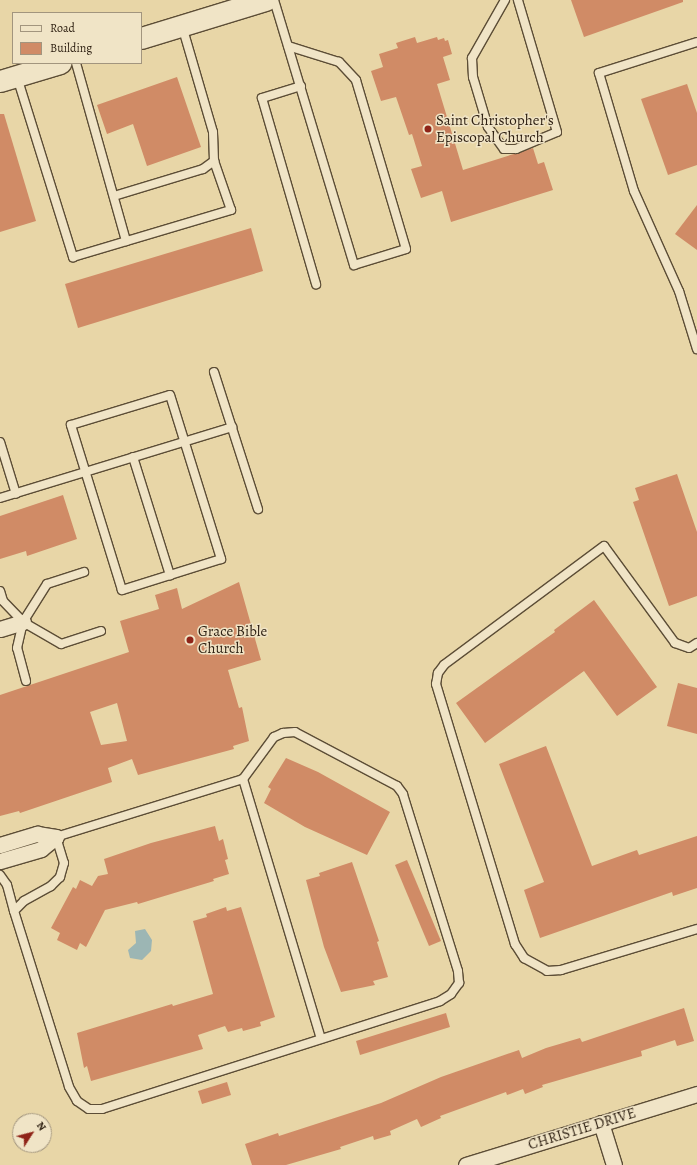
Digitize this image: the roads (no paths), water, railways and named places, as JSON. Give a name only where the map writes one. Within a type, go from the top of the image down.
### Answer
[{"type":"main road","points":[[142,38],[265,0]]},
{"type":"main road","points":[[8,79],[57,64]]},
{"type":"street","points":[[0,629],[23,622]]},
{"type":"street","points":[[0,845],[37,834],[56,837]]},
{"type":"street","points":[[0,861],[41,849],[56,837]]},
{"type":"street","name":"CHRISTIE DRIVE","points":[[466,1165],[697,1094]]},
{"type":"street","points":[[601,1123],[614,1165]]},
{"type":"lane","points":[[274,0],[354,265],[406,249],[356,80],[339,62],[288,46]]},
{"type":"lane","points":[[505,0],[472,58],[473,77],[488,126],[504,149],[516,149],[557,132],[518,0]]},
{"type":"lane","points":[[8,79],[73,257],[231,210],[214,161],[213,132],[182,25]]},
{"type":"lane","points":[[697,42],[599,73],[634,191],[679,291],[697,349]]},
{"type":"lane","points":[[76,64],[126,241]]},
{"type":"lane","points":[[300,86],[262,98],[316,284]]},
{"type":"lane","points":[[114,196],[202,169],[214,161]]},
{"type":"lane","points":[[214,372],[258,509]]},
{"type":"lane","points":[[170,395],[184,442],[221,559],[122,590],[71,425],[170,395]]},
{"type":"lane","points":[[0,498],[232,427]]},
{"type":"lane","points":[[0,442],[2,455],[16,494]]},
{"type":"lane","points":[[133,457],[170,575]]},
{"type":"lane","points":[[697,643],[689,648],[675,643],[604,546],[444,665],[438,673],[436,684],[515,944],[524,958],[547,971],[561,970],[697,929]]},
{"type":"lane","points":[[26,681],[17,648],[23,622],[47,584],[84,572]]},
{"type":"lane","points":[[0,592],[3,601],[23,622],[61,644],[101,632]]},
{"type":"lane","points":[[0,875],[7,886],[14,911],[69,1087],[77,1101],[89,1109],[102,1108],[440,1001],[451,994],[459,983],[458,971],[403,794],[397,786],[295,732],[283,733],[274,737],[243,779],[56,837],[64,863],[60,877],[51,886],[24,901],[14,911]]},
{"type":"lane","points":[[243,779],[321,1039]]},
{"type":"water","points":[[145,929],[152,940],[151,951],[142,960],[130,958],[128,950],[136,943],[135,931]]},
{"type":"place","name":"Saint Christopher's Episcopal Church","points":[[428,129]]},
{"type":"place","name":"Grace Bible Church","points":[[190,640]]}]
